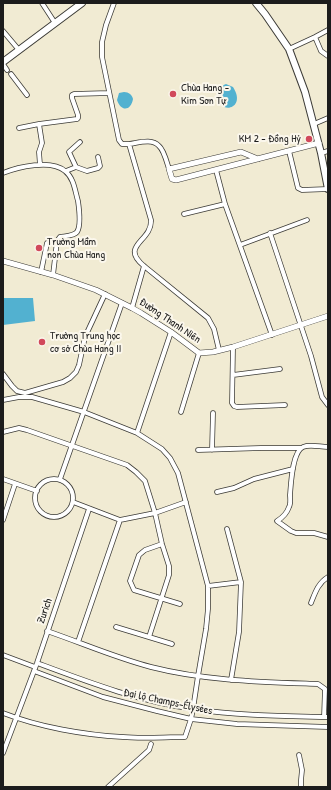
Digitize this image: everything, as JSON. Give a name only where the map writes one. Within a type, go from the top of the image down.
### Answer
[{"type":"main road","points":[[3,63],[82,3]]},
{"type":"main road","points":[[256,3],[289,49],[305,92],[314,124],[328,189]]},
{"type":"street","points":[[42,3],[55,23]]},
{"type":"street","points":[[114,3],[102,42],[102,57],[120,140],[122,144],[150,141],[160,146],[172,179],[176,180],[319,143]]},
{"type":"street","points":[[289,49],[328,30]]},
{"type":"street","points":[[3,31],[19,50]]},
{"type":"street","points":[[315,37],[321,51],[328,56]]},
{"type":"street","points":[[3,63],[7,70]]},
{"type":"street","points":[[11,74],[27,95]]},
{"type":"street","points":[[19,128],[77,119],[78,115],[72,95],[109,93]]},
{"type":"street","points":[[314,124],[328,118]]},
{"type":"street","points":[[39,124],[42,143],[39,152],[40,165]]},
{"type":"street","points":[[76,167],[69,152],[80,142]]},
{"type":"street","points":[[129,144],[151,220],[151,226],[148,232],[137,245],[134,252],[135,256],[138,261],[208,318],[214,328],[219,350]]},
{"type":"street","points":[[289,151],[298,188],[302,190],[328,189]]},
{"type":"street","points":[[321,153],[328,151]]},
{"type":"street","points":[[168,169],[241,152],[258,159]]},
{"type":"street","points":[[66,171],[76,167],[87,171],[98,168],[100,166],[98,157]]},
{"type":"street","points":[[3,173],[17,168],[40,165],[54,166],[66,171],[73,183],[79,206],[78,228],[77,232],[73,235],[60,237],[57,241],[52,275]]},
{"type":"street","points":[[216,170],[225,204],[272,335]]},
{"type":"street","points":[[184,214],[225,204]]},
{"type":"street","points":[[240,245],[307,220]]},
{"type":"street","points":[[270,233],[311,356],[322,397],[328,405]]},
{"type":"street","points":[[40,272],[47,243]]},
{"type":"street","name":"Đường Thanh Niên","points":[[3,261],[52,275],[105,294],[122,302],[171,332],[199,353],[206,353],[233,347],[328,316]]},
{"type":"street","points":[[132,308],[144,266]]},
{"type":"street","points":[[3,374],[17,391],[25,393],[63,382],[70,378],[76,372],[79,365],[85,337],[105,294]]},
{"type":"street","points":[[60,479],[122,302]]},
{"type":"street","points":[[137,433],[171,332]]},
{"type":"street","points":[[233,347],[232,403],[234,406],[285,405]]},
{"type":"street","points":[[181,412],[199,353]]},
{"type":"street","points":[[233,375],[280,369]]},
{"type":"street","points":[[3,400],[19,397],[32,397],[84,412],[137,433],[162,449],[170,458],[178,473],[208,586],[207,622],[193,709],[185,737],[124,737],[74,732],[16,718],[3,713]]},
{"type":"street","points":[[212,450],[213,413]]},
{"type":"street","points":[[3,432],[19,428],[27,430],[127,465],[145,481],[169,566],[169,575],[149,637]]},
{"type":"street","points":[[198,450],[301,448],[307,446],[328,447]]},
{"type":"street","points":[[301,448],[297,454],[293,469],[290,507],[283,517],[277,521],[296,533],[314,533],[328,537]]},
{"type":"street","points":[[217,492],[234,488],[254,479],[293,469]]},
{"type":"street","points":[[54,478],[60,479],[70,486],[73,502],[66,513],[53,517],[42,512],[38,508],[36,496],[37,491],[44,482],[54,478]]},
{"type":"street","points":[[3,479],[37,491]]},
{"type":"street","points":[[3,520],[15,484]]},
{"type":"street","points":[[73,502],[120,520],[155,513],[186,502]]},
{"type":"street","name":"Zurich","points":[[3,753],[35,667],[89,509]]},
{"type":"street","points":[[78,642],[120,520]]},
{"type":"street","points":[[227,530],[241,582],[239,632],[230,680]]},
{"type":"street","points":[[162,544],[145,550],[139,556],[130,582],[134,590],[180,604]]},
{"type":"street","points":[[311,603],[319,585],[328,577]]},
{"type":"street","points":[[208,586],[241,582]]},
{"type":"street","points":[[116,627],[172,644]]},
{"type":"street","points":[[47,631],[119,657],[152,667],[198,676],[256,682],[318,684],[325,689],[326,717]]},
{"type":"street","name":"Đại lộ Champs-Élysées","points":[[3,655],[35,667],[103,697],[191,719],[237,724],[328,727]]},
{"type":"street","name":"Đại lộ Champs-Élysées","points":[[35,667],[104,688],[158,702],[193,709],[238,714],[326,717]]},
{"type":"street","points":[[108,787],[149,750],[151,744]]},
{"type":"street","points":[[299,755],[302,770],[301,787]]},
{"type":"water","points":[[226,84],[233,87],[237,95],[237,101],[234,105],[226,108],[219,101],[219,94],[220,89]]},
{"type":"water","points":[[124,92],[130,94],[133,99],[128,108],[121,107],[117,100],[119,93]]},
{"type":"water","points":[[3,298],[33,298],[35,321],[3,325]]},
{"type":"place","name":"Chùa Hang - Kim Sơn Tự","points":[[173,94]]},
{"type":"place","name":"KM 2 - Đồng Hỷ","points":[[309,139]]},
{"type":"place","name":"Trường Mầm non Chùa Hang","points":[[39,248]]},
{"type":"place","name":"Trường Trung học cơ sở Chùa Hang II","points":[[42,342]]}]
